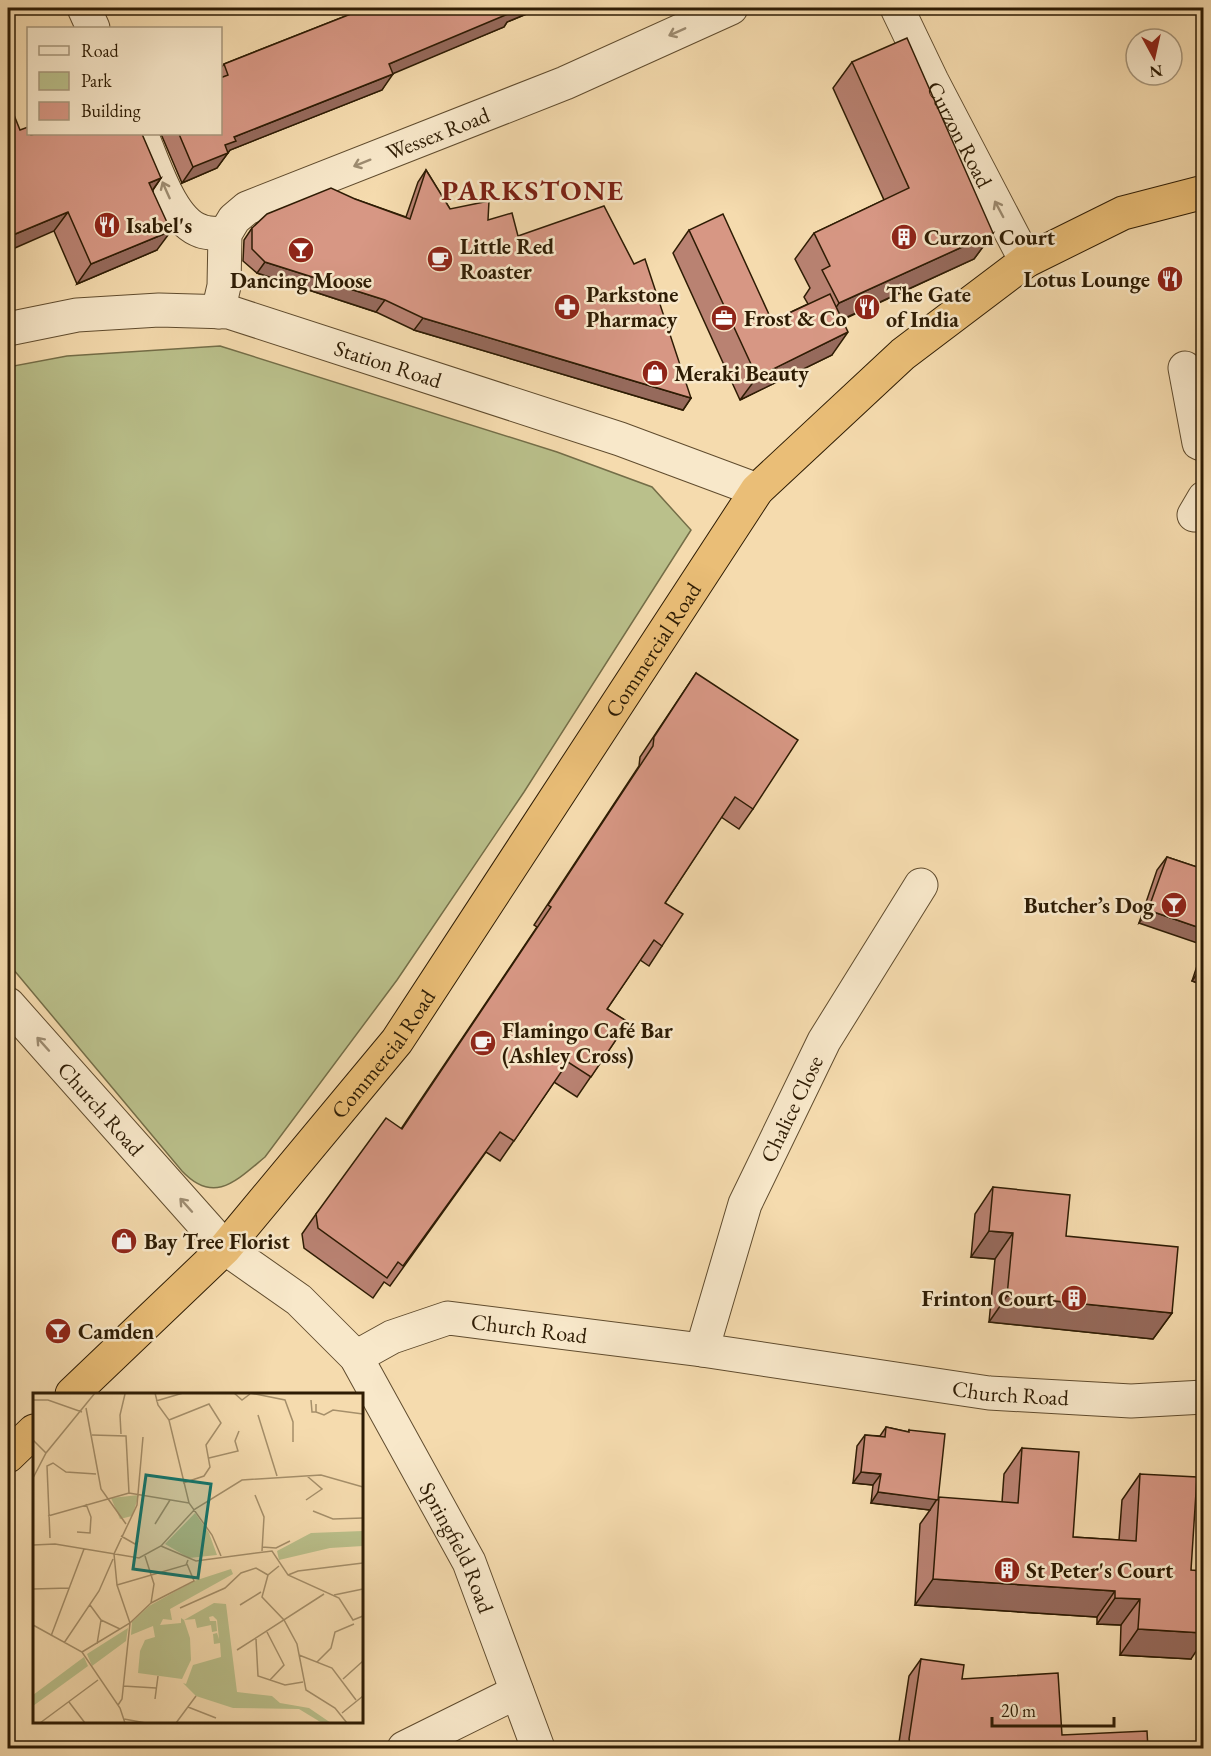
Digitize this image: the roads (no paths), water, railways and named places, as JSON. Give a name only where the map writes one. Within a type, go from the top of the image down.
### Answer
[{"type":"highway","name":"Commercial Road","points":[[74,1393],[225,1248],[397,1041],[757,490],[903,354],[1026,261],[1123,213],[1203,192]]},
{"type":"highway","points":[[8,1456],[33,1432]]},
{"type":"street","points":[[84,8],[93,27]]},
{"type":"street","name":"Wessex Road","points":[[225,234],[234,219],[247,208],[565,82],[731,8]]},
{"type":"street","name":"Curzon Road","points":[[897,8],[932,81],[1026,261]]},
{"type":"street","points":[[141,135],[176,212],[187,224],[202,232],[225,234],[224,286],[218,312]]},
{"type":"street","name":"Station Road","points":[[8,329],[77,315],[159,310],[229,312],[620,439],[757,490]]},
{"type":"street","points":[[1185,368],[1199,443],[1203,445]]},
{"type":"street","name":"Chalice Close","points":[[702,1350],[744,1204],[824,1041],[921,885]]},
{"type":"street","name":"Church Road","points":[[8,1004],[225,1248],[299,1300],[356,1357],[392,1337],[448,1318],[702,1350],[989,1393],[1131,1401],[1203,1397]]},
{"type":"street","name":"Springfield Road","points":[[356,1357],[469,1562],[538,1749]]},
{"type":"street","points":[[404,1749],[518,1692]]},
{"type":"place","name":"Isabel's","points":[[107,225]]},
{"type":"place","name":"Curzon Court","points":[[904,237]]},
{"type":"place","name":"Dancing Moose","points":[[301,250]]},
{"type":"place","name":"Little Red Roaster","points":[[440,259]]},
{"type":"place","name":"Lotus Lounge","points":[[1170,279]]},
{"type":"place","name":"Parkstone Pharmacy","points":[[567,307]]},
{"type":"place","name":"The Gate of India","points":[[867,307]]},
{"type":"place","name":"Frost & Co","points":[[724,318]]},
{"type":"place","name":"Meraki Beauty","points":[[655,373]]},
{"type":"place","name":"Butcher’s Dog","points":[[1174,905]]},
{"type":"place","name":"Flamingo Café Bar (Ashley Cross)","points":[[483,1043]]},
{"type":"place","name":"Bay Tree Florist","points":[[124,1241]]},
{"type":"place","name":"Frinton Court","points":[[1074,1298]]},
{"type":"place","name":"Camden","points":[[58,1331]]},
{"type":"place","name":"St Peter's Court","points":[[1007,1570]]},
{"type":"district","name":"PARKSTONE","points":[[533,190]]}]
